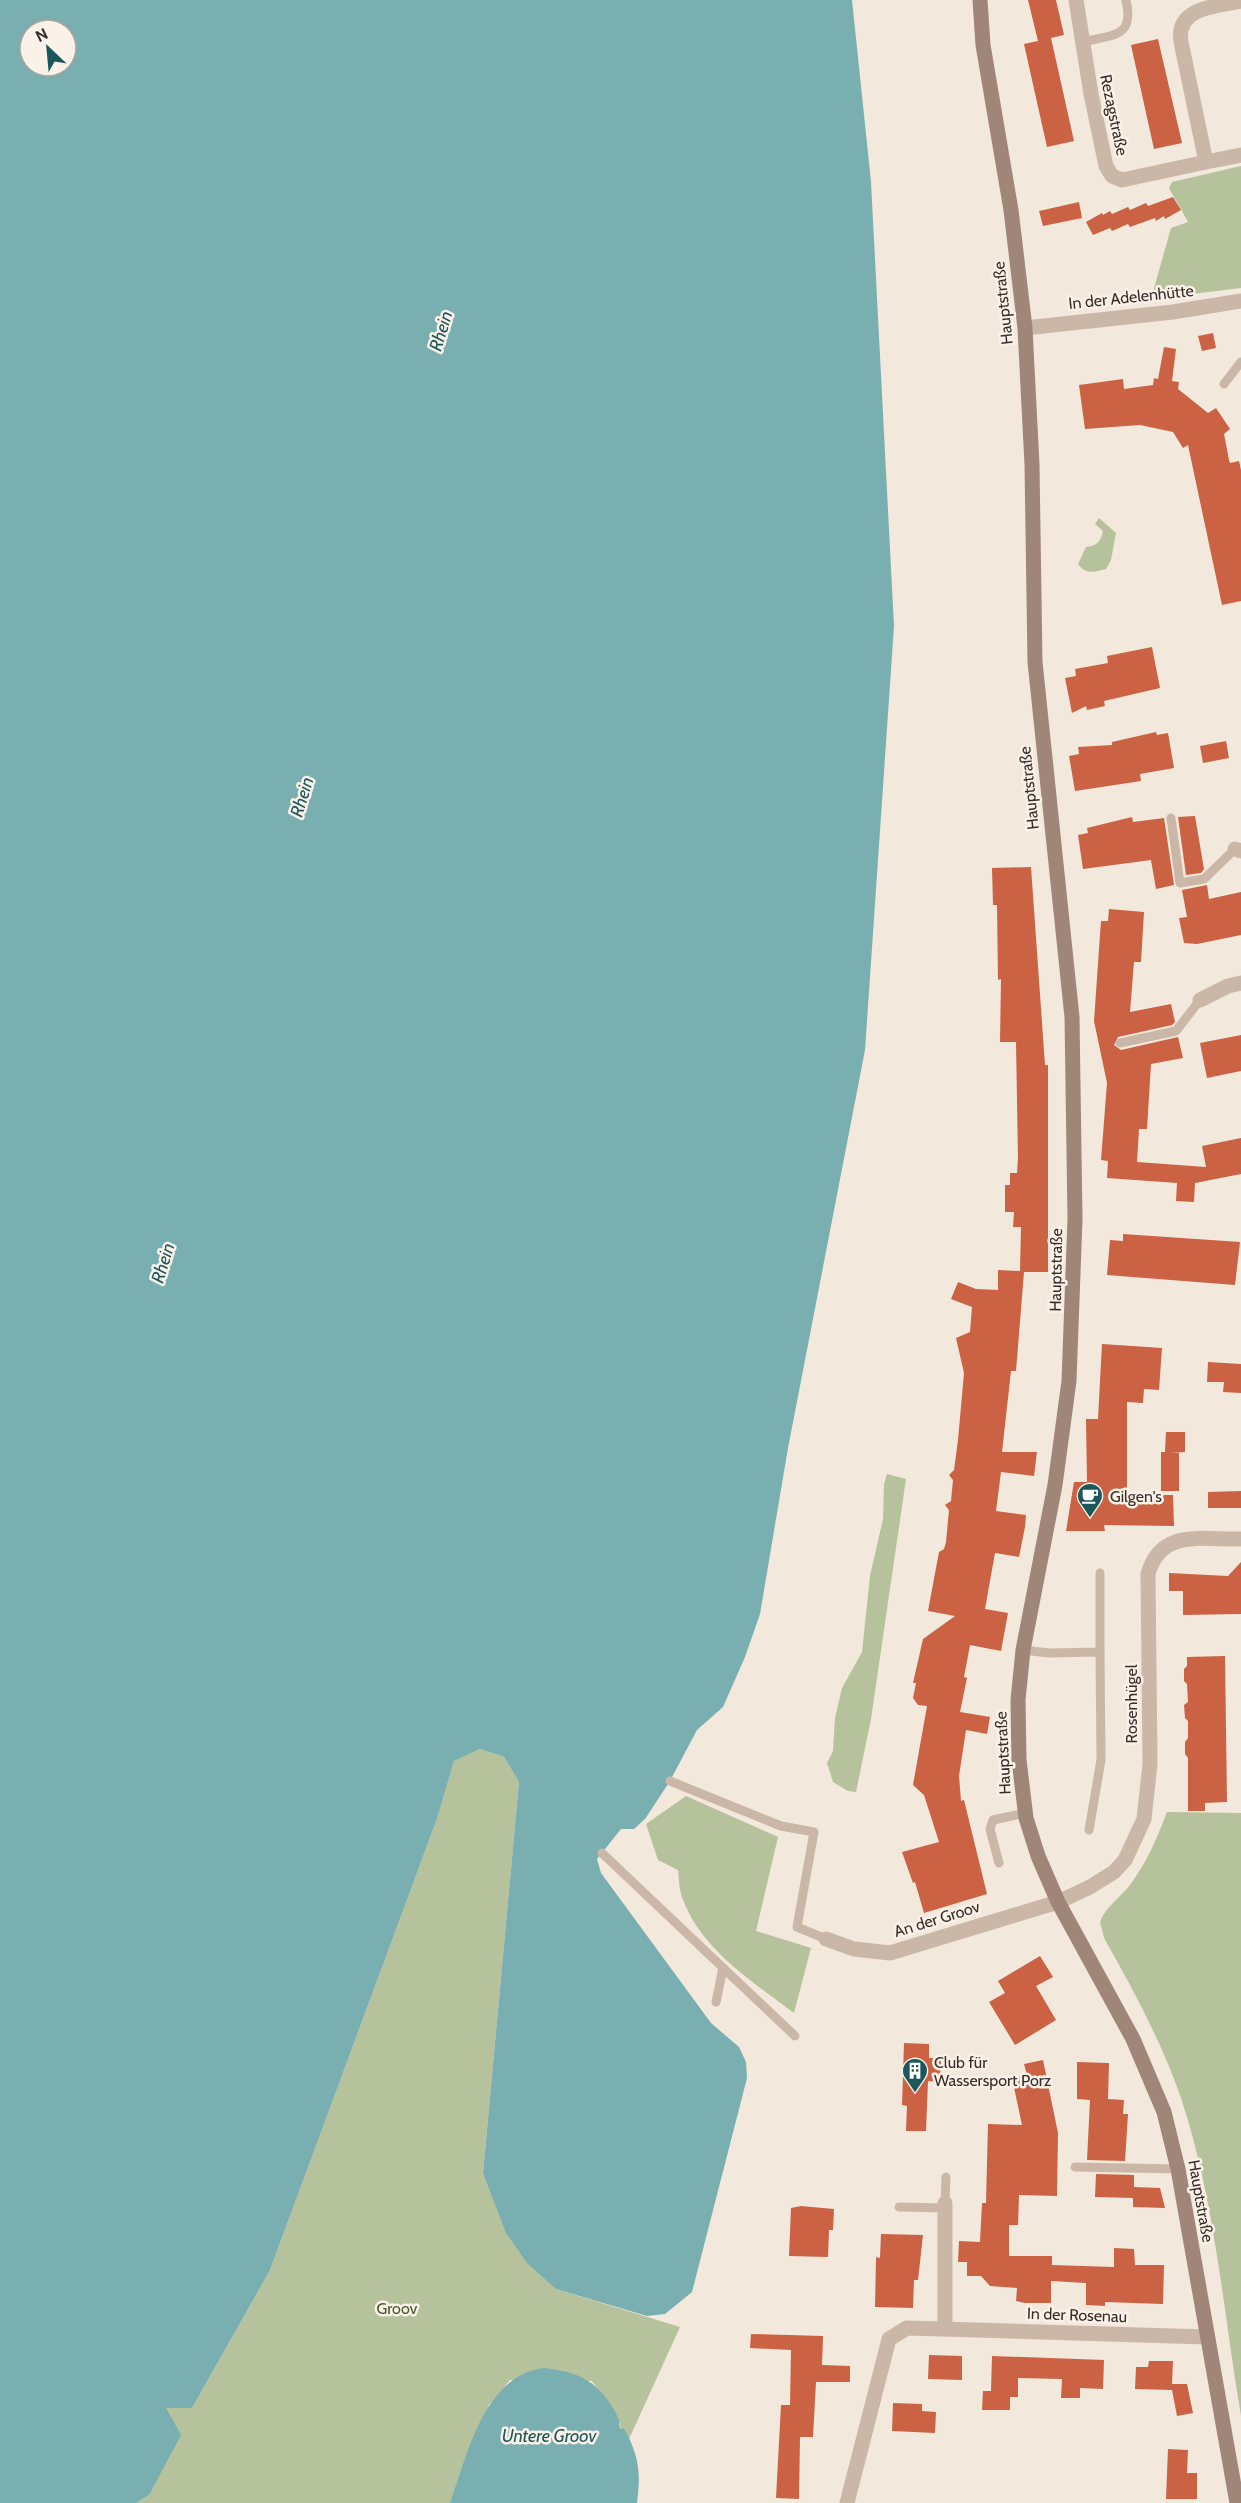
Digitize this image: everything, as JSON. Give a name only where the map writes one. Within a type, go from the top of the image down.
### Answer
[{"type":"main road","name":"Hauptstraße","points":[[980,0],[983,45],[1011,210],[1025,328],[1032,465],[1035,662],[1072,1017],[1075,1219],[1069,1381],[1055,1485],[1023,1650],[1018,1729],[1025,1813],[1038,1856],[1058,1902],[1133,2039],[1164,2112],[1178,2169],[1207,2337],[1236,2461],[1237,2503]]},
{"type":"street","name":"Rezagstraße","points":[[1076,0],[1106,166],[1112,176],[1122,180],[1241,154]]},
{"type":"street","points":[[1206,162],[1180,42],[1181,27],[1185,20],[1197,11],[1241,1]]},
{"type":"street","name":"In der Adelenhütte","points":[[1025,328],[1173,312],[1241,301]]},
{"type":"street","points":[[1200,1000],[1228,986],[1241,983]]},
{"type":"street","name":"Rosenhügel","points":[[1058,1902],[1090,1887],[1114,1872],[1134,1845],[1144,1819],[1150,1764],[1148,1574],[1152,1562],[1159,1551],[1174,1540],[1241,1539]]},
{"type":"street","name":"An der Groov","points":[[826,1939],[854,1949],[890,1953],[1058,1902]]},
{"type":"street","points":[[945,2205],[945,2328]]},
{"type":"street","name":"In der Rosenau","points":[[847,2503],[889,2339],[907,2328],[1207,2337]]},
{"type":"lane","points":[[1082,42],[1114,35],[1126,28],[1130,17],[1126,0]]},
{"type":"lane","points":[[1224,384],[1241,362]]},
{"type":"lane","points":[[1171,818],[1180,882],[1204,879],[1238,850]]},
{"type":"lane","points":[[1120,1043],[1176,1030],[1200,1000]]},
{"type":"lane","points":[[1089,1830],[1101,1760],[1100,1572]]},
{"type":"lane","points":[[1023,1650],[1049,1653],[1100,1652]]},
{"type":"lane","points":[[670,1781],[781,1826],[814,1832],[797,1927],[826,1939]]},
{"type":"lane","points":[[999,1863],[990,1829],[993,1820],[1025,1813]]},
{"type":"lane","points":[[602,1853],[795,2036]]},
{"type":"lane","points":[[716,2002],[723,1968]]},
{"type":"lane","points":[[1075,2167],[1178,2169]]},
{"type":"lane","points":[[899,2207],[945,2205],[946,2177]]},
{"type":"green space","points":[[1241,166],[1241,288],[1151,299],[1171,228],[1188,222],[1169,188],[1172,182]]},
{"type":"green space","points":[[1099,518],[1116,533],[1111,560],[1106,569],[1087,571],[1078,564],[1086,547],[1093,546],[1101,538],[1103,531],[1095,524]]},
{"type":"green space","points":[[887,1474],[906,1479],[871,1719],[856,1792],[848,1791],[833,1782],[827,1763],[833,1751],[835,1718],[842,1688],[862,1652],[870,1576],[883,1519],[884,1484]]},
{"type":"green space","name":"Groov","points":[[480,1749],[504,1757],[519,1782],[483,2173],[556,2289],[680,2327],[629,2439],[624,2428],[621,2429],[618,2417],[592,2381],[510,2380],[489,2405],[450,2503],[136,2503],[149,2495],[165,2408],[192,2408],[270,2270],[438,1816],[454,1761]]},
{"type":"green space","points":[[686,1796],[778,1837],[756,1931],[811,1948],[794,2013],[745,1976],[714,1948],[690,1916],[681,1894],[678,1870],[658,1860],[646,1824]]},
{"type":"green space","points":[[1167,1812],[1241,1813],[1241,2416],[1210,2215],[1193,2137],[1165,2057],[1104,1938],[1100,1922],[1106,1911],[1142,1868]]},
{"type":"water","name":"Rhein","points":[[0,0],[852,0],[871,182],[894,626],[865,1050],[788,1448],[760,1614],[745,1657],[723,1707],[697,1730],[670,1781],[645,1819],[634,1829],[621,1829],[597,1859],[601,1873],[711,2023],[739,2047],[746,2062],[747,2078],[692,2292],[665,2314],[647,2316],[556,2289],[527,2263],[506,2233],[483,2173],[519,1782],[504,1757],[480,1749],[454,1761],[438,1816],[270,2270],[192,2408],[166,2408],[181,2435],[149,2495],[136,2503],[0,2503]]},
{"type":"water","name":"Untere Groov","points":[[543,2368],[579,2376],[596,2387],[611,2405],[636,2456],[639,2473],[637,2503],[450,2503],[472,2441],[492,2402],[506,2386],[523,2374]]},
{"type":"building","points":[[1028,0],[1056,0],[1064,35],[1051,38],[1074,141],[1047,147],[1024,44],[1038,41]]},
{"type":"building","points":[[1158,39],[1182,143],[1154,149],[1131,45]]},
{"type":"building","points":[[1173,197],[1181,210],[1165,219],[1164,216],[1156,221],[1155,218],[1130,227],[1128,224],[1112,231],[1110,228],[1093,235],[1086,222],[1102,213],[1103,215],[1110,211],[1112,214],[1128,207],[1130,210],[1146,203],[1148,206]]},
{"type":"building","points":[[1079,202],[1082,218],[1043,226],[1039,211]]},
{"type":"building","points":[[1213,333],[1216,348],[1202,351],[1198,336]]},
{"type":"building","points":[[1164,347],[1176,349],[1172,381],[1179,382],[1178,389],[1208,413],[1216,408],[1230,429],[1224,434],[1229,460],[1230,463],[1239,461],[1241,470],[1241,601],[1222,605],[1188,445],[1183,448],[1173,432],[1140,425],[1085,429],[1079,385],[1123,379],[1124,389],[1153,385],[1154,378],[1158,379]]},
{"type":"building","points":[[1152,647],[1160,688],[1104,701],[1105,706],[1087,710],[1086,706],[1072,713],[1065,678],[1076,676],[1075,669],[1108,663],[1107,656]]},
{"type":"building","points":[[1156,732],[1157,735],[1168,733],[1174,768],[1140,774],[1141,781],[1075,791],[1069,756],[1079,754],[1078,747],[1112,745],[1112,742]]},
{"type":"building","points":[[1226,741],[1229,758],[1203,763],[1200,746]]},
{"type":"building","points":[[1195,816],[1204,869],[1201,873],[1186,875],[1178,817]]},
{"type":"building","points":[[1132,817],[1133,822],[1164,818],[1174,885],[1156,889],[1151,860],[1083,869],[1078,835],[1088,833],[1087,828]]},
{"type":"building","points":[[1031,867],[1045,1065],[1048,1065],[1048,1272],[1024,1272],[1016,1371],[1011,1371],[1002,1452],[1037,1452],[1034,1476],[1001,1472],[996,1511],[1026,1515],[1025,1527],[1019,1557],[995,1553],[985,1609],[1008,1613],[1001,1651],[970,1645],[964,1677],[967,1678],[960,1712],[990,1717],[987,1734],[966,1730],[959,1776],[961,1801],[964,1800],[987,1894],[924,1913],[915,1882],[913,1883],[902,1852],[939,1842],[924,1795],[913,1785],[927,1706],[918,1705],[913,1698],[916,1683],[913,1683],[923,1639],[955,1616],[928,1611],[939,1552],[944,1549],[946,1542],[949,1510],[945,1505],[951,1501],[953,1480],[949,1475],[954,1470],[958,1440],[964,1373],[956,1338],[970,1332],[972,1307],[951,1299],[958,1282],[976,1289],[998,1290],[998,1270],[1020,1271],[1021,1227],[1013,1227],[1014,1212],[1005,1212],[1005,1185],[1010,1185],[1010,1173],[1017,1173],[1018,1158],[1016,1042],[1000,1042],[1001,979],[998,980],[997,905],[993,905],[992,868]]},
{"type":"building","points":[[1207,885],[1209,899],[1241,892],[1241,935],[1197,944],[1184,943],[1179,918],[1187,917],[1182,890]]},
{"type":"building","points":[[1109,909],[1144,912],[1141,962],[1134,962],[1130,1012],[1171,1004],[1175,1022],[1172,1025],[1118,1037],[1114,1045],[1121,1050],[1178,1037],[1183,1058],[1151,1064],[1147,1129],[1139,1129],[1137,1162],[1206,1167],[1202,1146],[1241,1138],[1241,1174],[1195,1183],[1194,1202],[1176,1201],[1177,1183],[1107,1178],[1108,1161],[1101,1160],[1107,1083],[1094,1021],[1101,921],[1108,921]]},
{"type":"building","points":[[1241,1035],[1241,1071],[1207,1078],[1200,1043]]},
{"type":"building","points":[[1123,1234],[1240,1242],[1235,1285],[1107,1275],[1110,1240],[1123,1241]]},
{"type":"building","points":[[1102,1344],[1162,1348],[1159,1390],[1144,1389],[1143,1403],[1127,1402],[1127,1495],[1173,1495],[1174,1526],[1104,1525],[1105,1531],[1066,1531],[1074,1482],[1087,1482],[1086,1419],[1098,1419]]},
{"type":"building","points":[[1208,1362],[1241,1364],[1241,1393],[1223,1392],[1224,1382],[1207,1382]]},
{"type":"building","points":[[1166,1432],[1185,1432],[1185,1452],[1171,1453],[1179,1453],[1179,1491],[1161,1491],[1161,1452],[1165,1452]]},
{"type":"building","points":[[1241,1491],[1241,1508],[1208,1508],[1208,1492]]},
{"type":"building","points":[[1241,1562],[1241,1614],[1183,1615],[1183,1591],[1169,1591],[1169,1573],[1228,1576]]},
{"type":"building","points":[[1225,1656],[1227,1802],[1205,1803],[1205,1811],[1188,1811],[1188,1758],[1185,1754],[1185,1742],[1188,1738],[1188,1721],[1185,1718],[1184,1705],[1188,1702],[1184,1669],[1187,1666],[1187,1657]]},
{"type":"building","points":[[1040,1956],[1053,1977],[1036,1986],[1056,2020],[1015,2045],[989,2002],[1005,1993],[998,1981]]},
{"type":"building","name":"Club für Wassersport Porz","points":[[904,2043],[929,2044],[929,2058],[941,2058],[940,2082],[928,2081],[926,2131],[906,2131],[907,2106],[902,2105]]},
{"type":"building","points":[[1043,2060],[1058,2133],[1057,2196],[1019,2195],[1018,2225],[1009,2225],[1009,2256],[1052,2256],[1052,2265],[1114,2267],[1114,2248],[1134,2249],[1135,2265],[1164,2265],[1163,2304],[1105,2302],[1105,2306],[1086,2305],[1086,2283],[1051,2281],[1051,2303],[1025,2303],[1016,2301],[1017,2288],[990,2286],[981,2276],[967,2276],[967,2262],[958,2262],[959,2241],[980,2242],[982,2203],[986,2203],[988,2124],[1022,2125],[1012,2078],[1027,2075],[1024,2064]]},
{"type":"building","points":[[1077,2062],[1109,2063],[1108,2099],[1124,2100],[1123,2114],[1128,2114],[1125,2161],[1087,2160],[1090,2100],[1077,2099]]},
{"type":"building","points":[[1096,2174],[1134,2175],[1134,2187],[1160,2188],[1165,2208],[1133,2207],[1133,2198],[1095,2197]]},
{"type":"building","points":[[801,2206],[834,2209],[833,2230],[829,2230],[828,2257],[789,2256],[791,2208]]},
{"type":"building","points":[[881,2234],[923,2235],[918,2280],[914,2280],[913,2308],[875,2307],[876,2257],[880,2258]]},
{"type":"building","points":[[751,2334],[823,2336],[822,2365],[850,2366],[850,2382],[816,2382],[813,2437],[800,2437],[799,2499],[776,2498],[781,2405],[790,2405],[791,2350],[750,2348]]},
{"type":"building","points":[[929,2355],[962,2356],[962,2380],[928,2379]]},
{"type":"building","points":[[992,2356],[1104,2360],[1103,2389],[1080,2388],[1080,2398],[1061,2398],[1062,2379],[1018,2378],[1018,2397],[1010,2397],[1010,2410],[982,2410],[983,2391],[991,2391]]},
{"type":"building","points":[[1149,2361],[1173,2361],[1172,2384],[1187,2384],[1193,2413],[1177,2416],[1172,2390],[1135,2389],[1136,2367],[1148,2367]]},
{"type":"building","points":[[893,2403],[922,2404],[922,2411],[936,2412],[935,2433],[892,2431]]},
{"type":"building","points":[[1168,2449],[1188,2450],[1187,2473],[1197,2473],[1197,2499],[1166,2499]]},
{"type":"place","name":"Gilgen's","points":[[1090,1519]]},
{"type":"place","name":"Club für Wassersport Porz","points":[[915,2094]]}]
